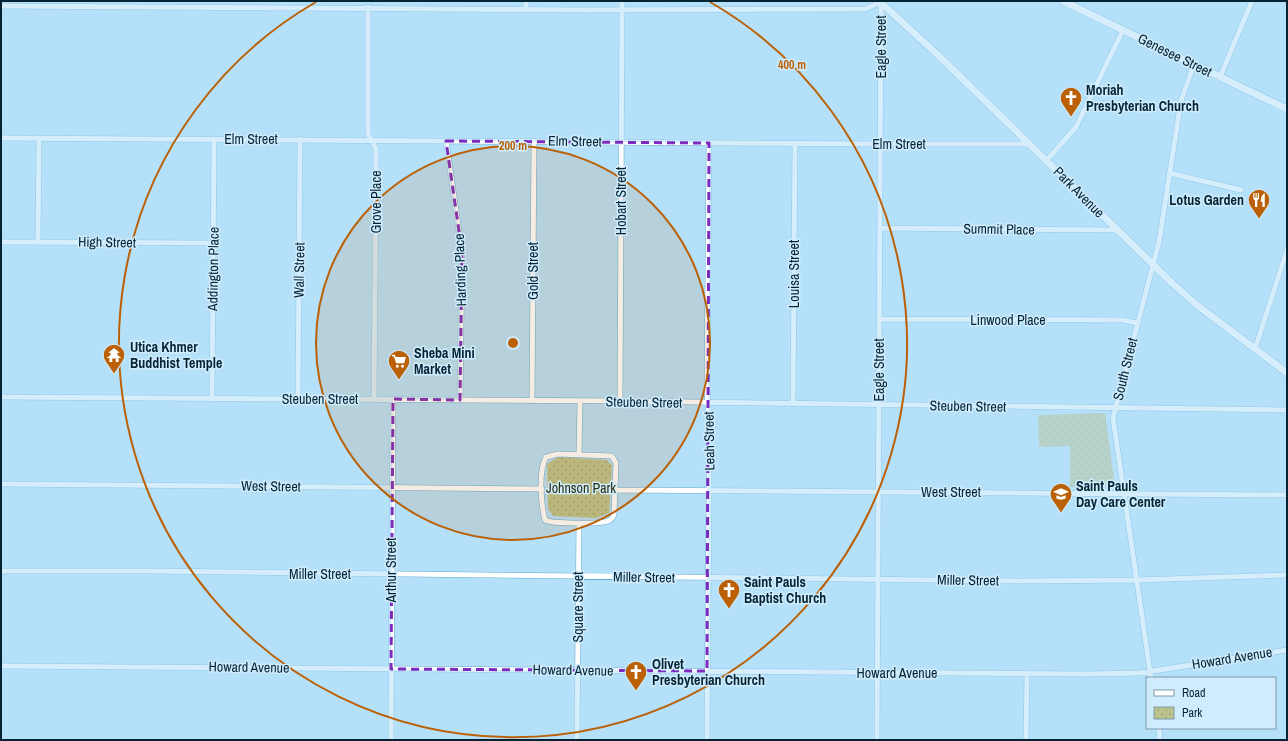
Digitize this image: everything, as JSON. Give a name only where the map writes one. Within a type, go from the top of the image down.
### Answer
[{"type":"street","points":[[526,1],[526,9]]},
{"type":"street","name":"Hobart Street","points":[[620,401],[622,1]]},
{"type":"street","points":[[1,6],[125,4],[526,9],[865,9],[880,1]]},
{"type":"street","name":"Park Avenue","points":[[880,1],[1047,160],[1117,230],[1198,306],[1287,373]]},
{"type":"street","name":"Eagle Street","points":[[877,740],[881,144],[880,1]]},
{"type":"street","name":"Genesee Street","points":[[1063,1],[1287,109]]},
{"type":"street","points":[[1220,77],[1252,1]]},
{"type":"street","name":"Grove Place","points":[[368,7],[368,134],[376,149],[374,400]]},
{"type":"street","points":[[1047,160],[1076,127],[1123,30]]},
{"type":"street","name":"South Street","points":[[1151,677],[1113,418],[1136,323],[1158,242],[1181,101],[1194,64]]},
{"type":"street","name":"Elm Street","points":[[1,138],[446,140],[795,144],[1029,144]]},
{"type":"street","points":[[38,241],[39,138]]},
{"type":"street","name":"Addington Place","points":[[212,399],[214,139]]},
{"type":"street","name":"Wall Street","points":[[298,400],[300,140]]},
{"type":"street","name":"Harding Place","points":[[446,140],[462,252],[460,400]]},
{"type":"street","name":"Gold Street","points":[[532,401],[534,141]]},
{"type":"street","name":"Leah Street","points":[[707,740],[709,577],[709,143]]},
{"type":"street","name":"Louisa Street","points":[[793,404],[795,144]]},
{"type":"street","points":[[1169,172],[1241,190]]},
{"type":"street","name":"Summit Place","points":[[880,228],[1117,230]]},
{"type":"street","name":"High Street","points":[[1,242],[214,243]]},
{"type":"street","points":[[1255,349],[1287,250]]},
{"type":"street","name":"Linwood Place","points":[[879,319],[1123,320],[1136,323]]},
{"type":"street","name":"Steuben Street","points":[[1,397],[620,401],[1287,410]]},
{"type":"street","name":"Arthur Street","points":[[391,740],[393,399]]},
{"type":"street","points":[[580,401],[580,454]]},
{"type":"street","points":[[558,454],[580,454],[612,456],[616,463],[614,514],[612,520],[606,522],[579,523],[550,522],[545,520],[542,489],[543,464],[546,457],[558,454]]},
{"type":"street","name":"West Street","points":[[1,484],[542,489]]},
{"type":"street","name":"West Street","points":[[615,490],[1287,494]]},
{"type":"street","name":"Square Street","points":[[577,740],[579,523]]},
{"type":"street","name":"Miller Street","points":[[1,571],[1137,580],[1287,574]]},
{"type":"street","name":"Howard Avenue","points":[[1,666],[241,666],[391,669],[1086,674],[1150,672],[1287,650]]},
{"type":"street","points":[[1026,740],[1027,674]]},
{"type":"street","points":[[1159,729],[1160,740]]},
{"type":"highlighted area","points":[[446,141],[709,143],[707,671],[391,669],[393,399],[460,400],[462,252]]},
{"type":"green space","points":[[1105,413],[1115,486],[1070,487],[1070,446],[1039,447],[1038,415]]},
{"type":"green space","name":"Johnson Park","points":[[558,457],[607,460],[612,466],[609,513],[596,518],[553,516],[548,508],[547,464]]},
{"type":"place","name":"Moriah Presbyterian Church","points":[[1071,118]]},
{"type":"place","name":"Lotus Garden","points":[[1259,220]]},
{"type":"place","name":"Utica Khmer Buddhist Temple","points":[[114,374]]},
{"type":"place","name":"Sheba Mini Market","points":[[399,380]]},
{"type":"place","name":"Saint Pauls Day Care Center","points":[[1061,514]]},
{"type":"place","name":"Saint Pauls Baptist Church","points":[[729,610]]},
{"type":"place","name":"Olivet Presbyterian Church","points":[[636,692]]}]
